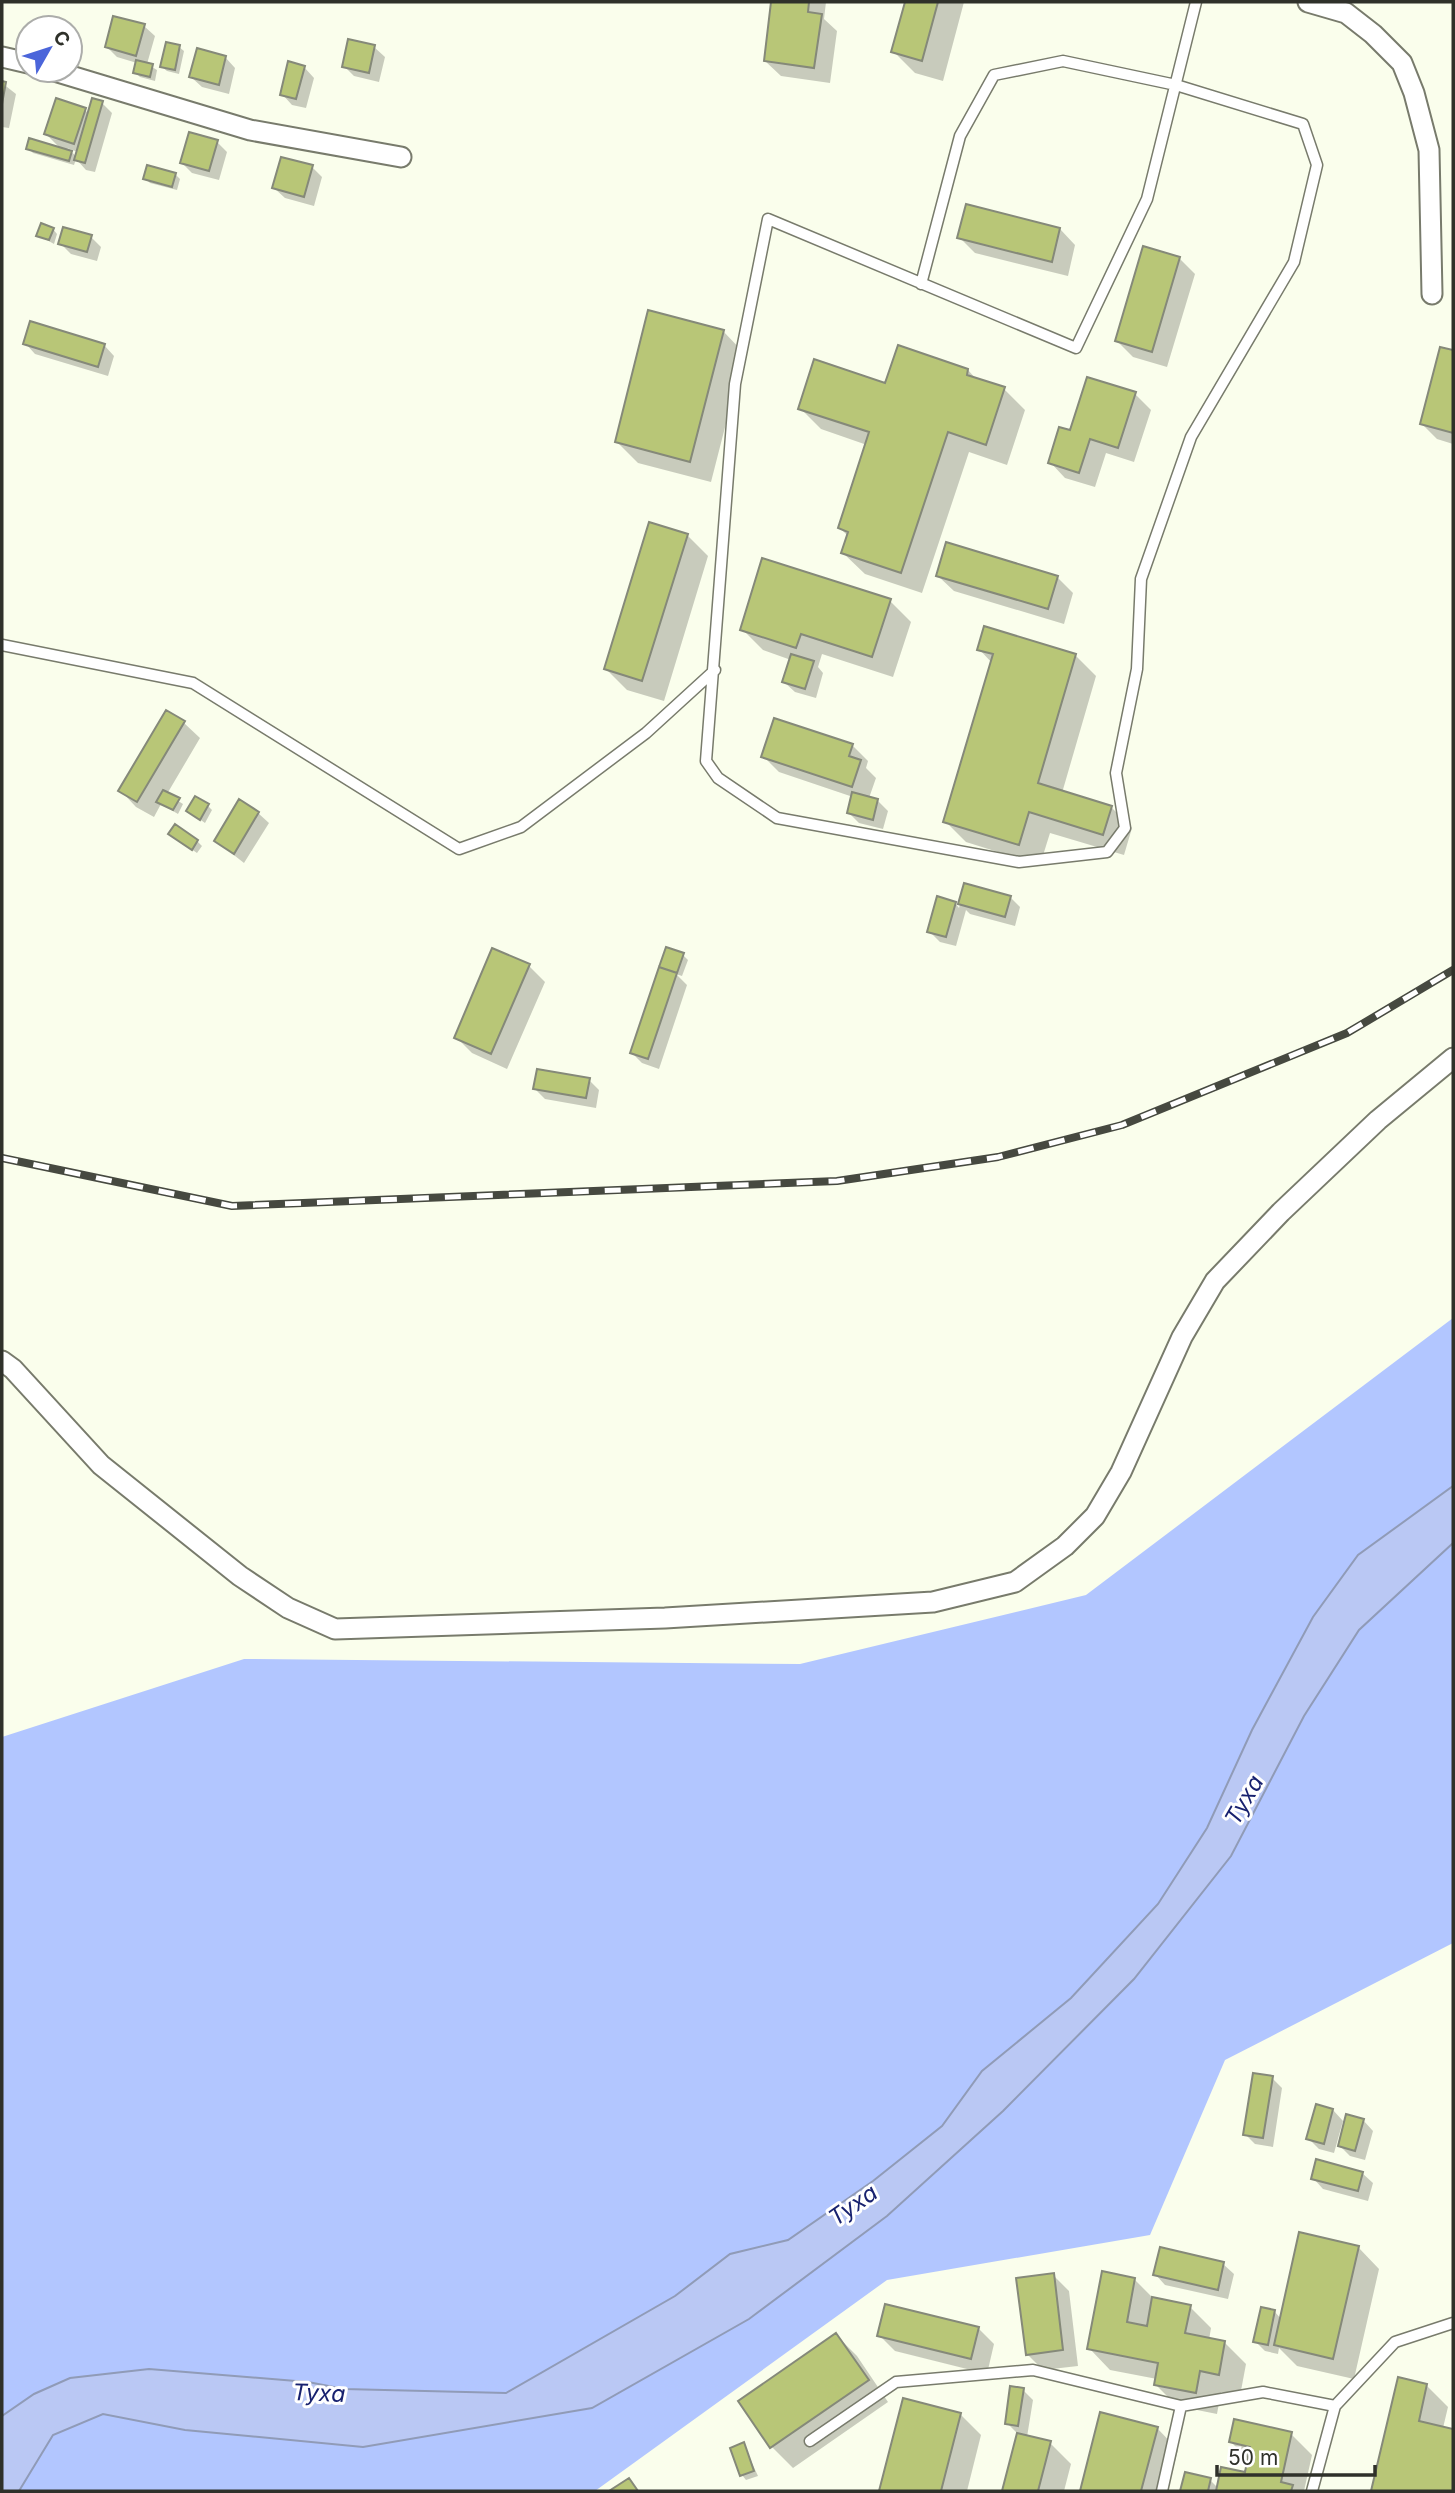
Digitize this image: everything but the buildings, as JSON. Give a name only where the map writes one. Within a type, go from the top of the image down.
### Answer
[{"type":"street","points":[[1308,2],[1346,13],[1373,34],[1402,63],[1414,93],[1429,150],[1432,294]]},
{"type":"street","points":[[84,80],[250,130],[401,157]]},
{"type":"street","points":[[2,1361],[13,1369],[101,1465],[240,1576],[288,1608],[335,1629],[665,1618],[933,1602],[1015,1583],[1065,1546],[1095,1516],[1121,1472],[1182,1337],[1215,1281],[1281,1212],[1378,1120],[1453,1058]]},
{"type":"lane","points":[[922,284],[960,136],[994,75],[1063,61],[1176,85],[1303,124],[1317,165],[1294,262],[1191,437],[1140,579],[1137,669],[1116,773],[1125,828],[1107,852],[1019,862],[777,818],[718,778],[706,761],[735,384],[768,219],[922,284],[1076,348],[1147,200],[1176,85],[1196,2]]},
{"type":"lane","points":[[2,645],[193,683],[460,849],[521,827],[646,733],[715,670]]},
{"type":"lane","points":[[1312,2491],[1335,2406],[1395,2342],[1453,2323]]},
{"type":"lane","points":[[810,2441],[896,2382],[1033,2370],[1181,2406],[1263,2392],[1335,2406]]},
{"type":"lane","points":[[1162,2491],[1181,2406]]},
{"type":"shaded area","points":[[1453,1318],[1453,1943],[1225,2060],[1150,2235],[887,2280],[595,2491],[2,2491],[2,1737],[244,1659],[800,1664],[1086,1595]]},
{"type":"water","name":"Туха","points":[[1453,1486],[1453,1543],[1359,1630],[1304,1716],[1231,1856],[1134,1979],[1003,2111],[887,2216],[749,2319],[592,2408],[363,2447],[185,2430],[103,2414],[53,2435],[19,2491],[2,2491],[2,2416],[34,2394],[70,2378],[149,2369],[308,2382],[344,2389],[506,2393],[675,2296],[730,2254],[788,2240],[873,2181],[942,2126],[982,2071],[1071,1998],[1158,1904],[1207,1828],[1252,1730],[1313,1617],[1358,1555]]},
{"type":"railway","points":[[2,1158],[232,1206],[837,1181],[998,1157],[1122,1125],[1347,1033],[1453,970]]}]
